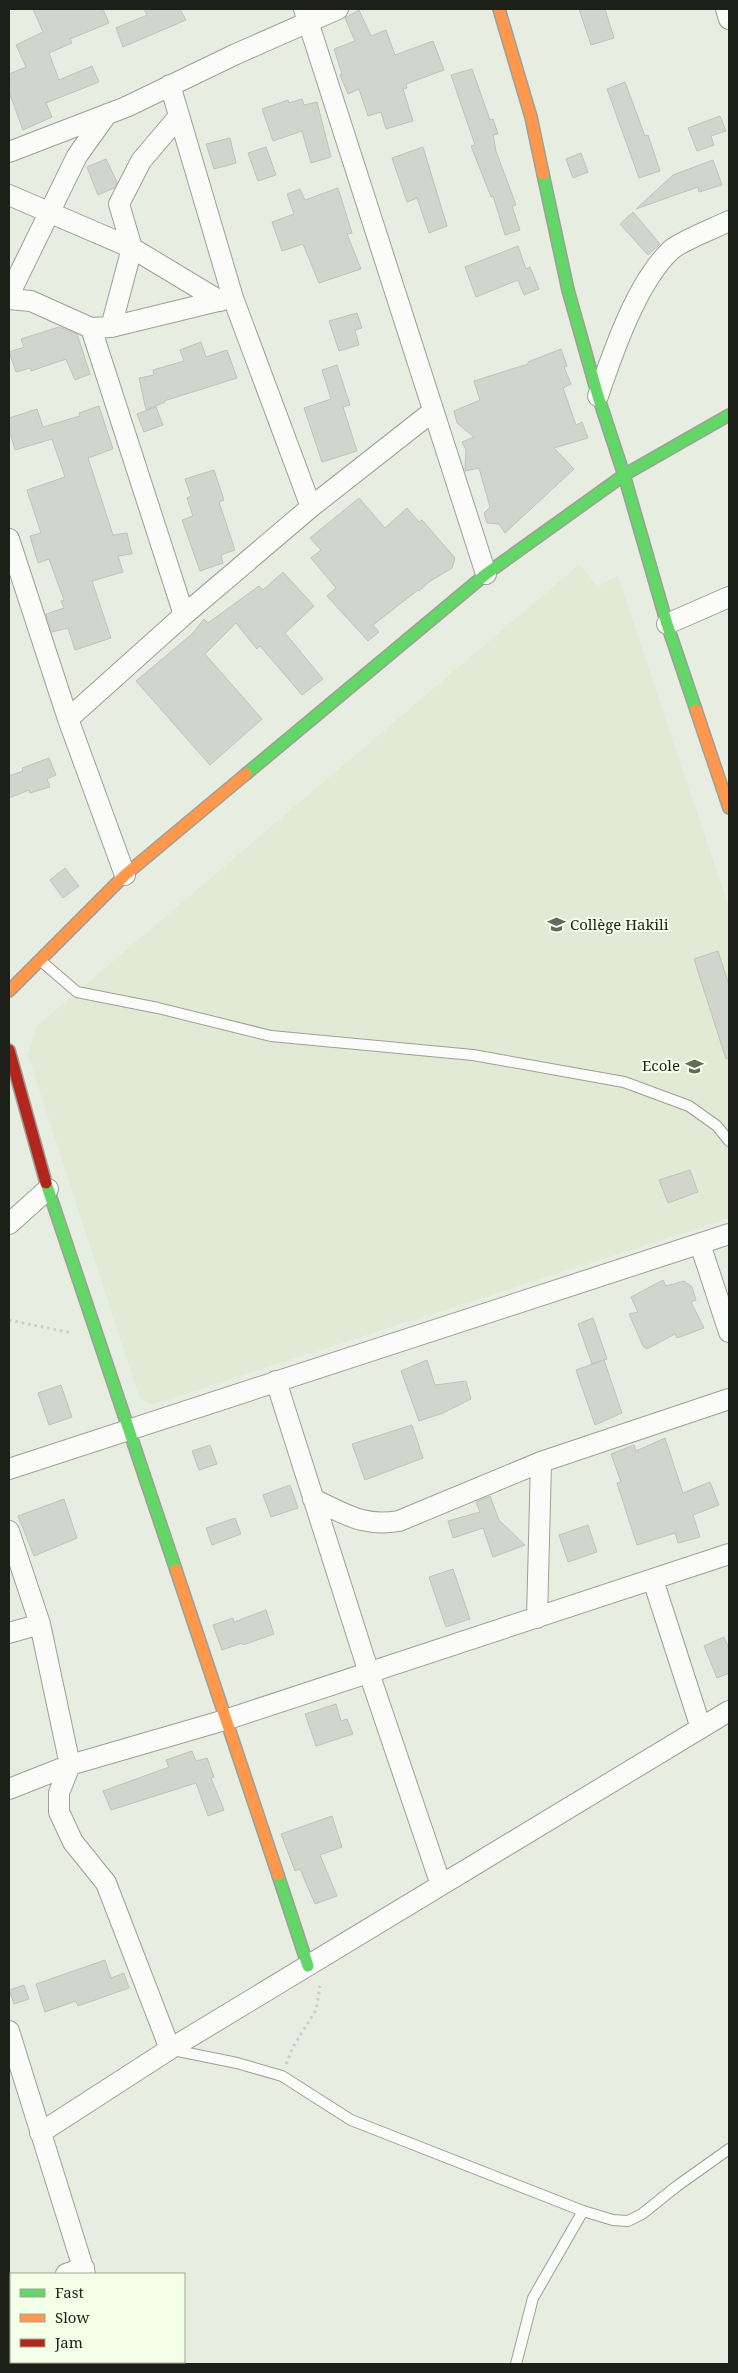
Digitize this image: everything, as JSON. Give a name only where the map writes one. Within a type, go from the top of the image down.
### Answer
[{"type":"street","points":[[9,152],[107,114],[170,86],[306,15],[338,9]]},
{"type":"street","points":[[499,9],[531,117],[568,290],[598,396],[624,475],[667,624],[729,808]]},
{"type":"street","points":[[726,9],[729,19]]},
{"type":"street","points":[[306,15],[432,412],[486,574]]},
{"type":"street","points":[[170,86],[227,299],[312,507]]},
{"type":"street","points":[[107,114],[78,156],[10,290],[31,301],[101,327],[227,299]]},
{"type":"street","points":[[179,116],[141,161],[119,204],[132,248],[101,327],[184,616]]},
{"type":"street","points":[[9,195],[132,248],[227,299]]},
{"type":"street","points":[[598,396],[616,345],[644,285],[672,249],[729,221]]},
{"type":"street","points":[[68,719],[184,616],[312,507],[432,412]]},
{"type":"street","points":[[9,990],[125,875],[486,574],[624,475],[729,415]]},
{"type":"street","points":[[9,539],[68,719],[125,875]]},
{"type":"street","points":[[667,624],[729,597]]},
{"type":"street","points":[[9,1050],[48,1189],[97,1337],[225,1720],[313,1963]]},
{"type":"street","points":[[9,1224],[48,1189]]},
{"type":"street","points":[[9,1469],[729,1234]]},
{"type":"street","points":[[700,1244],[729,1332]]},
{"type":"street","points":[[276,1381],[369,1673],[441,1885]]},
{"type":"street","points":[[313,1499],[359,1520],[381,1524],[399,1521],[541,1462],[729,1399]]},
{"type":"street","points":[[536,1618],[541,1462]]},
{"type":"street","points":[[9,1531],[40,1624],[70,1765],[58,1793],[60,1812],[73,1842],[106,1883],[170,2049]]},
{"type":"street","points":[[9,1789],[70,1765],[225,1720],[729,1554]]},
{"type":"street","points":[[653,1580],[702,1728]]},
{"type":"street","points":[[9,1633],[40,1624]]},
{"type":"street","points":[[40,2133],[170,2049],[729,1711]]},
{"type":"street","points":[[9,2031],[40,2133],[78,2272]]},
{"type":"lane","points":[[40,960],[77,992],[158,1008],[271,1036],[473,1055],[624,1082],[689,1106],[717,1126],[729,1141]]},
{"type":"lane","points":[[170,2049],[237,2063],[282,2076],[351,2120],[583,2211],[613,2220],[628,2221],[642,2214],[729,2149]]},
{"type":"lane","points":[[516,2364],[533,2298],[583,2211]]},
{"type":"path","points":[[9,1320],[97,1337]]},
{"type":"path","points":[[282,2076],[293,2047],[316,2010],[320,1982],[313,1963]]},
{"type":"shaded area","points":[[580,564],[597,587],[618,576],[729,908],[729,1218],[153,1404],[140,1399],[28,1055],[37,1026]]},
{"type":"building","points":[[33,9],[103,9],[109,23],[70,39],[72,43],[49,53],[59,80],[92,66],[99,82],[46,103],[52,117],[23,130],[9,92],[9,74],[26,67],[16,45],[43,32]]},
{"type":"building","points":[[144,9],[180,9],[186,20],[123,47],[116,28],[147,15]]},
{"type":"building","points":[[579,9],[605,9],[614,38],[591,45]]},
{"type":"building","points":[[359,10],[371,36],[386,30],[395,55],[433,41],[444,70],[406,84],[407,88],[403,89],[413,121],[386,129],[381,112],[368,116],[359,89],[348,94],[340,75],[342,74],[334,49],[355,41],[345,18]]},
{"type":"building","points":[[472,69],[490,120],[493,119],[498,134],[493,135],[496,151],[516,205],[512,206],[520,230],[505,235],[493,196],[491,197],[471,146],[475,145],[451,75]]},
{"type":"building","points":[[625,82],[645,136],[648,135],[660,171],[639,178],[607,89]]},
{"type":"building","points":[[302,99],[304,105],[317,102],[331,157],[311,163],[302,131],[273,141],[262,109],[288,100],[289,103]]},
{"type":"building","points":[[720,116],[726,131],[711,136],[714,145],[697,151],[688,128]]},
{"type":"building","points":[[230,138],[236,163],[214,169],[206,144]]},
{"type":"building","points":[[266,147],[276,175],[258,181],[248,153]]},
{"type":"building","points":[[423,147],[447,226],[429,233],[417,198],[407,202],[392,158]]},
{"type":"building","points":[[581,153],[588,172],[573,178],[566,159]]},
{"type":"building","points":[[106,159],[117,182],[114,188],[98,195],[87,167]]},
{"type":"building","points":[[713,160],[722,185],[699,192],[698,187],[636,209],[673,175]]},
{"type":"building","points":[[338,188],[352,233],[347,234],[361,269],[319,283],[303,244],[282,251],[272,222],[294,214],[287,194],[300,189],[305,200]]},
{"type":"building","points":[[633,212],[660,244],[648,255],[620,224]]},
{"type":"building","points":[[518,246],[526,269],[530,267],[539,289],[524,295],[518,280],[476,297],[465,267]]},
{"type":"building","points":[[357,313],[362,328],[355,330],[359,345],[339,351],[329,321]]},
{"type":"building","points":[[59,327],[77,334],[90,374],[75,380],[66,359],[31,371],[30,368],[16,372],[9,352],[24,347],[21,339]]},
{"type":"building","points":[[201,342],[206,357],[227,350],[237,378],[164,401],[146,410],[139,378],[154,375],[153,370],[184,361],[180,350]]},
{"type":"building","points":[[561,349],[567,366],[564,367],[571,384],[563,388],[576,425],[582,422],[588,438],[554,448],[574,469],[505,533],[499,524],[487,523],[484,513],[490,507],[479,468],[465,471],[466,450],[462,442],[474,437],[457,423],[454,411],[480,400],[474,381],[528,364],[528,362]]},
{"type":"building","points":[[337,365],[350,405],[343,407],[357,451],[322,462],[304,408],[331,399],[322,370]]},
{"type":"building","points":[[99,406],[113,449],[88,458],[113,535],[127,533],[132,554],[118,556],[123,572],[92,581],[111,638],[75,650],[68,628],[52,632],[46,614],[64,608],[61,601],[64,600],[49,559],[38,563],[30,536],[41,533],[27,490],[65,477],[52,439],[15,450],[9,429],[9,418],[37,409],[43,427],[80,416],[79,413]]},
{"type":"building","points":[[156,407],[163,425],[144,432],[137,414]]},
{"type":"building","points":[[214,470],[224,500],[219,502],[235,550],[221,555],[223,563],[200,571],[182,520],[193,516],[187,498],[191,496],[185,479]]},
{"type":"building","points":[[359,498],[385,528],[407,508],[419,522],[422,520],[455,558],[452,568],[429,582],[373,625],[379,632],[368,641],[327,596],[336,588],[311,558],[321,550],[310,538]]},
{"type":"building","points":[[283,572],[314,606],[285,633],[323,679],[302,695],[260,646],[257,649],[236,623],[205,654],[262,719],[210,765],[136,681],[192,634],[204,619],[208,623],[259,586],[263,590]]},
{"type":"building","points":[[49,758],[56,775],[47,779],[50,787],[30,793],[29,790],[9,798],[9,776],[23,771],[22,768]]},
{"type":"building","points":[[65,868],[79,886],[63,898],[50,880]]},
{"type":"building","points":[[718,951],[729,985],[729,1058],[726,1059],[694,959]]},
{"type":"building","points":[[690,1170],[698,1192],[668,1203],[659,1180]]},
{"type":"building","points":[[663,1280],[666,1286],[684,1281],[692,1287],[696,1300],[691,1302],[704,1328],[677,1338],[675,1334],[647,1349],[643,1346],[629,1314],[638,1312],[631,1297]]},
{"type":"building","points":[[593,1318],[607,1359],[592,1364],[578,1324]]},
{"type":"building","points":[[427,1360],[435,1385],[466,1381],[471,1399],[443,1413],[419,1421],[401,1371]]},
{"type":"building","points":[[604,1360],[622,1413],[595,1425],[576,1370]]},
{"type":"building","points":[[61,1385],[72,1417],[49,1425],[38,1393]]},
{"type":"building","points":[[412,1425],[423,1458],[365,1480],[352,1444]]},
{"type":"building","points":[[665,1438],[683,1493],[710,1482],[719,1505],[693,1515],[700,1537],[678,1543],[675,1533],[637,1545],[617,1483],[621,1482],[611,1454],[634,1445],[636,1451]]},
{"type":"building","points":[[210,1445],[217,1464],[199,1470],[192,1451]]},
{"type":"building","points":[[290,1485],[298,1508],[271,1517],[263,1495]]},
{"type":"building","points":[[490,1496],[499,1520],[525,1545],[493,1557],[483,1528],[453,1538],[448,1521],[480,1512],[476,1502]]},
{"type":"building","points":[[64,1499],[77,1538],[34,1556],[18,1516]]},
{"type":"building","points":[[235,1518],[241,1534],[212,1545],[206,1528]]},
{"type":"building","points":[[588,1525],[597,1552],[568,1562],[559,1535]]},
{"type":"building","points":[[453,1569],[470,1619],[446,1627],[429,1577]]},
{"type":"building","points":[[266,1610],[274,1634],[222,1650],[213,1625],[233,1618],[234,1622]]},
{"type":"building","points":[[724,1637],[729,1649],[729,1673],[717,1678],[704,1646]]},
{"type":"building","points":[[336,1704],[341,1721],[347,1719],[353,1734],[316,1746],[305,1714]]},
{"type":"building","points":[[192,1751],[196,1761],[207,1758],[214,1777],[211,1778],[224,1810],[208,1816],[196,1783],[111,1810],[103,1791],[169,1767],[166,1760]]},
{"type":"building","points":[[332,1816],[342,1847],[320,1855],[337,1896],[315,1904],[300,1869],[295,1871],[281,1834]]},
{"type":"building","points":[[105,1960],[111,1978],[124,1973],[129,1988],[78,2006],[76,2001],[45,2012],[36,1984]]},
{"type":"building","points":[[24,1985],[29,1999],[14,2004],[9,1990]]},
{"type":"traffic: fast","points":[[543,174],[568,290],[598,396],[624,475],[667,624],[696,710]]},
{"type":"traffic: fast","points":[[246,774],[486,574],[624,475],[729,415]]},
{"type":"traffic: fast","points":[[46,1183],[176,1570]]},
{"type":"traffic: fast","points":[[278,1875],[308,1966]]},
{"type":"traffic: slow","points":[[499,9],[531,117],[543,174]]},
{"type":"traffic: slow","points":[[696,710],[729,808]]},
{"type":"traffic: slow","points":[[9,991],[125,875],[246,774]]},
{"type":"traffic: slow","points":[[176,1570],[278,1875]]},
{"type":"traffic: jam","points":[[9,1050],[46,1183]]},
{"type":"place","name":"Collège Hakili","points":[[556,925]]},
{"type":"place","name":"Ecole","points":[[694,1066]]}]
